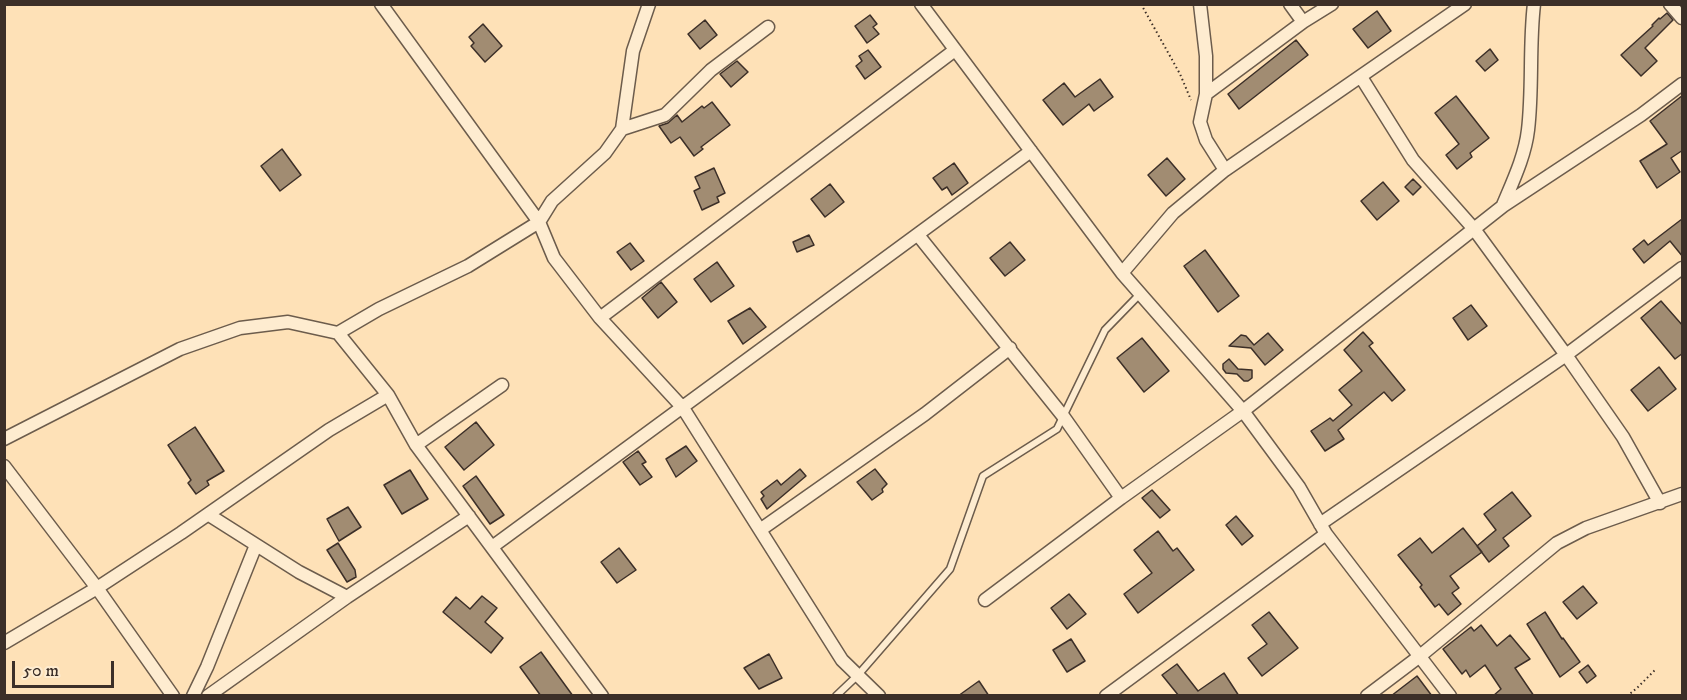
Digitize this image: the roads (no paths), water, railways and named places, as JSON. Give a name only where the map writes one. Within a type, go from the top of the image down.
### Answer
[{"type":"street","points":[[381,4],[539,222],[554,258],[600,318],[683,408],[842,660],[879,696]]},
{"type":"street","points":[[338,333],[379,309],[468,266],[539,222],[552,201],[605,153],[622,129],[633,51],[649,4]]},
{"type":"street","points":[[921,4],[1122,273],[1243,411],[1299,487],[1323,529],[1450,696]]},
{"type":"street","points":[[1200,4],[1206,56],[1206,94],[1200,122],[1206,140],[1225,170]]},
{"type":"street","points":[[1290,4],[1303,22]]},
{"type":"street","points":[[1206,94],[1303,22],[1332,4]]},
{"type":"street","points":[[1122,273],[1173,213],[1225,170],[1465,4]]},
{"type":"street","points":[[1503,206],[1518,169],[1528,132],[1531,79],[1530,41],[1534,4]]},
{"type":"street","points":[[1670,4],[1683,18]]},
{"type":"street","points":[[622,129],[665,115],[711,70],[768,27]]},
{"type":"street","points":[[600,318],[955,50]]},
{"type":"street","points":[[1361,77],[1413,160],[1474,229],[1566,355],[1623,437],[1660,503]]},
{"type":"street","points":[[985,600],[1121,498],[1243,411],[1503,206],[1641,115],[1683,84]]},
{"type":"street","points":[[492,548],[1031,151]]},
{"type":"street","points":[[918,235],[1063,416],[1121,498]]},
{"type":"street","points":[[1106,696],[1323,529],[1683,268]]},
{"type":"street","points":[[4,439],[180,350],[240,328],[288,322],[338,333],[388,394],[416,445],[602,696]]},
{"type":"street","points":[[760,530],[926,414],[1010,348]]},
{"type":"street","points":[[416,445],[502,385]]},
{"type":"street","points":[[4,643],[97,588],[209,515],[329,430],[388,394]]},
{"type":"street","points":[[4,466],[97,588],[173,696]]},
{"type":"street","points":[[1367,696],[1420,656],[1557,543],[1586,528],[1683,494]]},
{"type":"street","points":[[209,515],[299,572],[347,597]]},
{"type":"street","points":[[208,696],[347,597],[469,516]]},
{"type":"street","points":[[193,696],[207,667],[256,544]]},
{"type":"lane","points":[[836,696],[858,675],[950,569],[983,476],[1057,429],[1105,330],[1140,294]]}]
